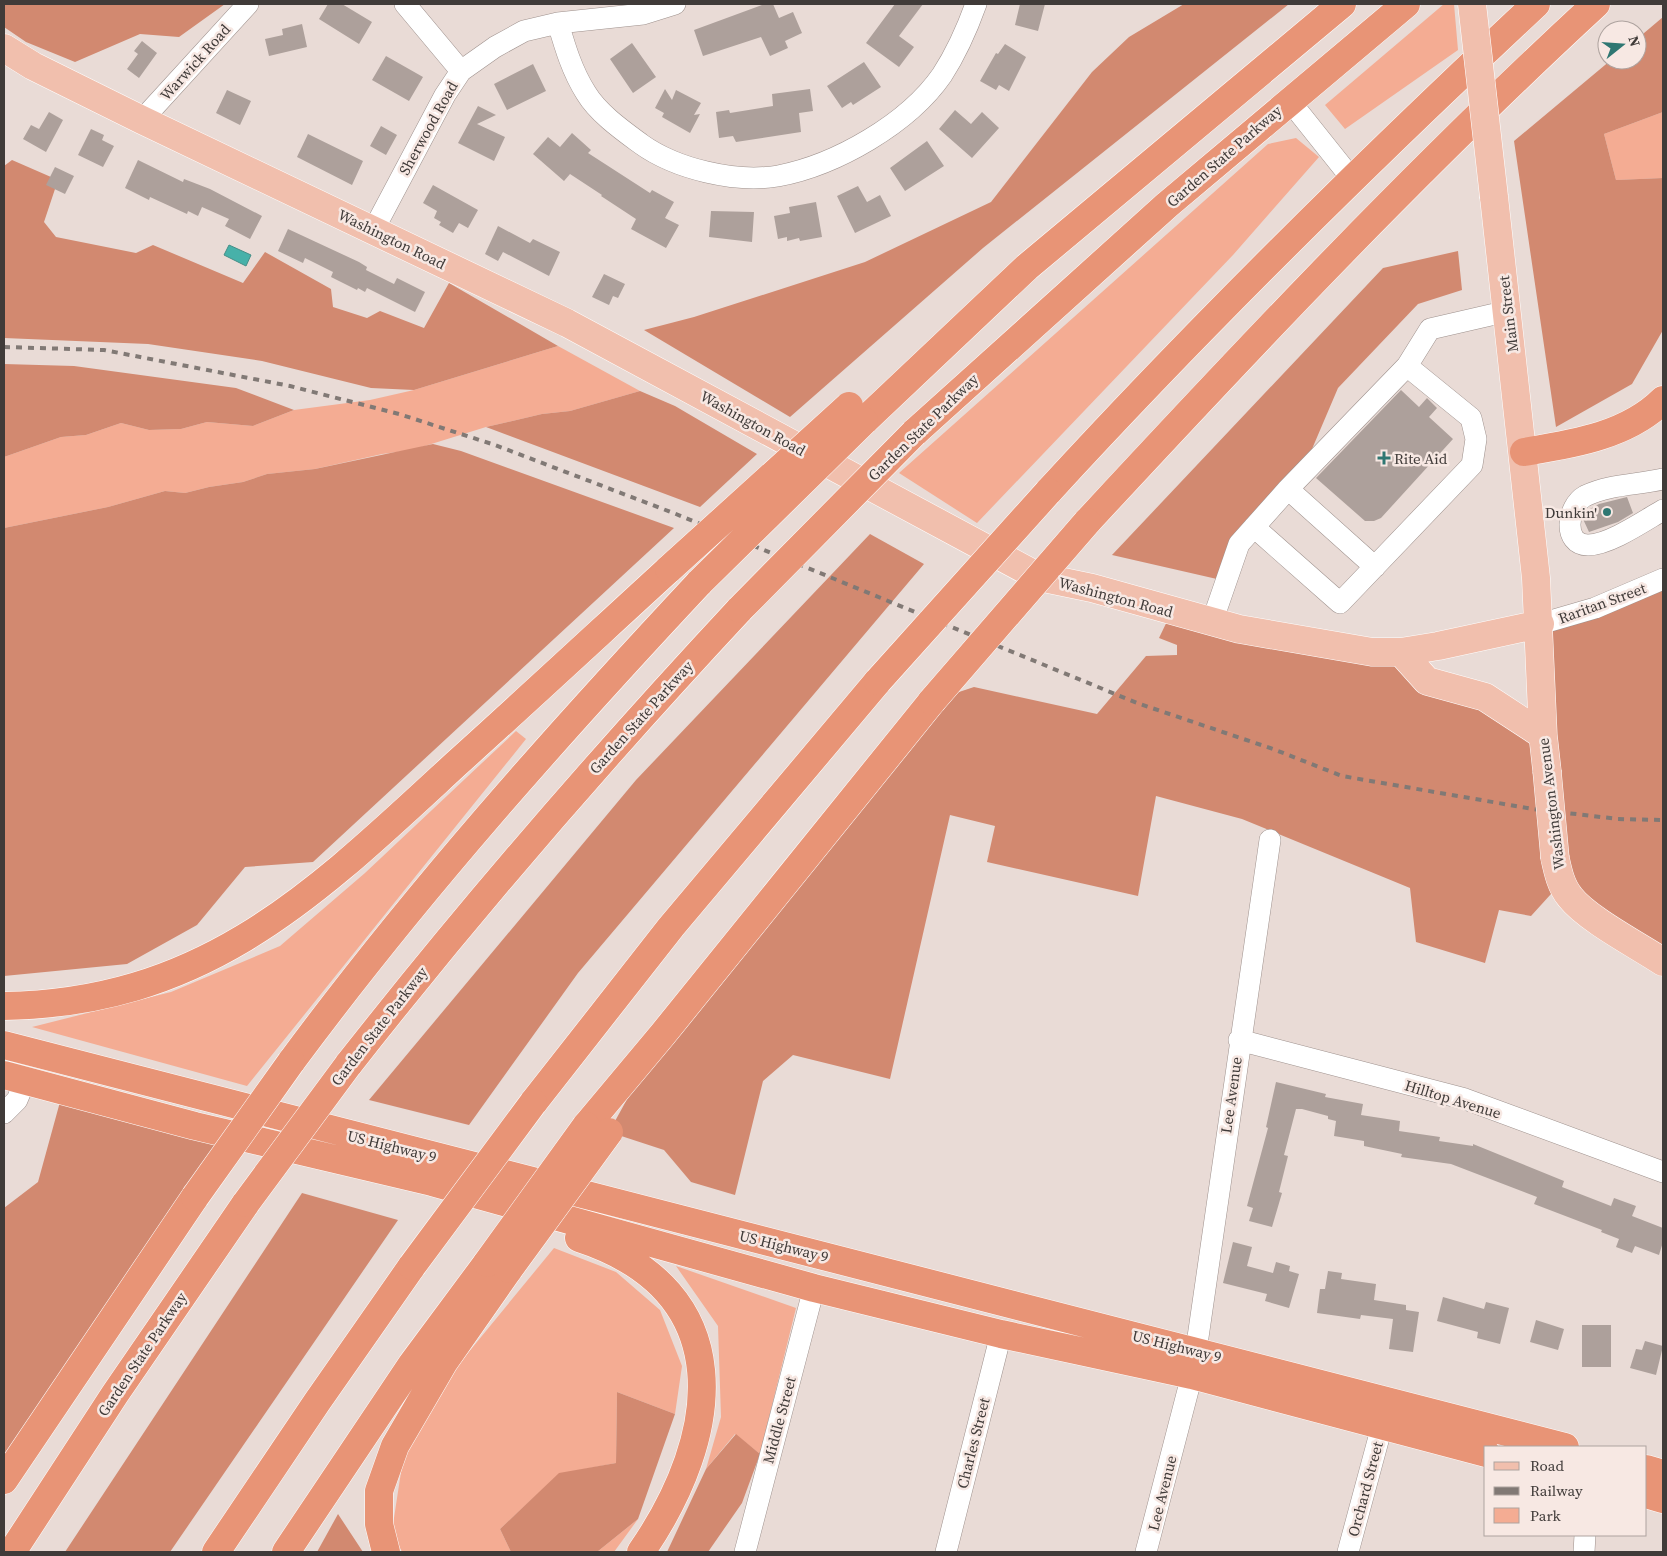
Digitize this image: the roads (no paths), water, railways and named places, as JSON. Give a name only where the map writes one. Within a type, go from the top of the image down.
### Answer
[{"type":"highway","points":[[4,1006],[81,999],[142,985],[202,962],[258,931],[336,873],[669,569],[1342,4]]},
{"type":"highway","name":"Garden State Parkway","points":[[12,1552],[114,1394],[246,1203],[348,1065],[437,952],[525,846],[639,718],[740,609],[914,433],[1032,324],[1289,100],[1406,4]]},
{"type":"highway","points":[[216,1552],[412,1266],[533,1103],[671,927],[878,680],[1048,492],[1193,338],[1352,179],[1536,4]]},
{"type":"highway","points":[[286,1552],[412,1364],[498,1266],[598,1129],[663,1034],[932,701],[1087,522],[1339,253],[1462,130],[1596,4]]},
{"type":"highway","points":[[1524,452],[1569,444],[1608,432],[1643,416],[1663,400]]},
{"type":"highway","points":[[4,1480],[195,1197],[291,1062],[374,952],[457,852],[610,679],[856,413]]},
{"type":"highway","name":"US Highway 9","points":[[4,1045],[1194,1363],[1561,1446]]},
{"type":"highway","name":"US Highway 9","points":[[14,1078],[301,1153],[432,1182],[814,1288],[1001,1334],[1194,1363],[1382,1426],[1484,1452]]},
{"type":"highway","points":[[301,1153],[424,1200],[589,1241],[637,1264],[662,1285],[682,1311],[692,1333],[700,1356],[703,1388],[698,1423],[687,1462],[664,1516],[641,1552]]},
{"type":"highway","points":[[386,1552],[379,1524],[379,1491],[395,1446],[498,1266]]},
{"type":"highway","points":[[1647,1469],[1663,1474]]},
{"type":"highway","points":[[1647,1494],[1663,1499]]},
{"type":"main road","name":"Main Street","points":[[1472,4],[1524,452],[1540,624]]},
{"type":"main road","name":"Washington Road","points":[[4,48],[33,66],[142,120],[374,229],[614,348],[1039,577],[1092,588],[1212,622],[1324,645],[1372,652],[1401,652],[1481,638],[1540,624]]},
{"type":"main road","name":"Washington Avenue","points":[[1540,624],[1543,735],[1554,858],[1561,883],[1571,898],[1584,911],[1663,962]]},
{"type":"main road","points":[[1401,652],[1427,681],[1485,697],[1543,735]]},
{"type":"street","name":"Warwick Road","points":[[142,120],[248,4]]},
{"type":"street","points":[[405,4],[461,71]]},
{"type":"street","name":"Sherwood Road","points":[[374,229],[445,95],[461,71],[495,47],[524,31],[558,23],[643,14],[675,4]]},
{"type":"street","points":[[558,23],[569,61],[586,94],[618,128],[656,154],[687,167],[719,174],[777,176],[844,155],[905,115],[941,76],[965,35],[976,4]]},
{"type":"street","points":[[1289,100],[1352,179]]},
{"type":"street","points":[[1212,622],[1239,544],[1288,489],[1407,366],[1430,329],[1508,311]]},
{"type":"street","points":[[1254,527],[1340,603],[1472,465],[1476,439],[1471,418],[1407,366]]},
{"type":"street","points":[[1663,480],[1612,486],[1584,497],[1572,510],[1569,526],[1575,539],[1585,546],[1599,544],[1663,510]]},
{"type":"street","points":[[1288,489],[1375,567]]},
{"type":"street","name":"Raritan Street","points":[[1540,624],[1595,608],[1663,579]]},
{"type":"street","name":"Lee Avenue","points":[[1146,1552],[1194,1363],[1239,1040],[1270,840]]},
{"type":"street","name":"Hilltop Avenue","points":[[1239,1040],[1465,1099],[1663,1172]]},
{"type":"street","points":[[4,1113],[17,1100],[14,1078]]},
{"type":"street","name":"Middle Street","points":[[745,1552],[814,1288]]},
{"type":"street","name":"Charles Street","points":[[946,1552],[1001,1334]]},
{"type":"street","name":"Orchard Street","points":[[1348,1552],[1382,1426]]},
{"type":"street","points":[[1584,1552],[1585,1536]]},
{"type":"water","points":[[229,245],[251,255],[246,266],[224,255]]},
{"type":"railway","points":[[4,347],[104,350],[290,386],[399,414],[495,445],[676,514],[1137,703],[1273,749],[1342,776],[1533,809],[1618,819],[1663,820]]},
{"type":"place","name":"Rite Aid","points":[[1384,458]]},
{"type":"place","name":"Dunkin'","points":[[1607,512]]}]
